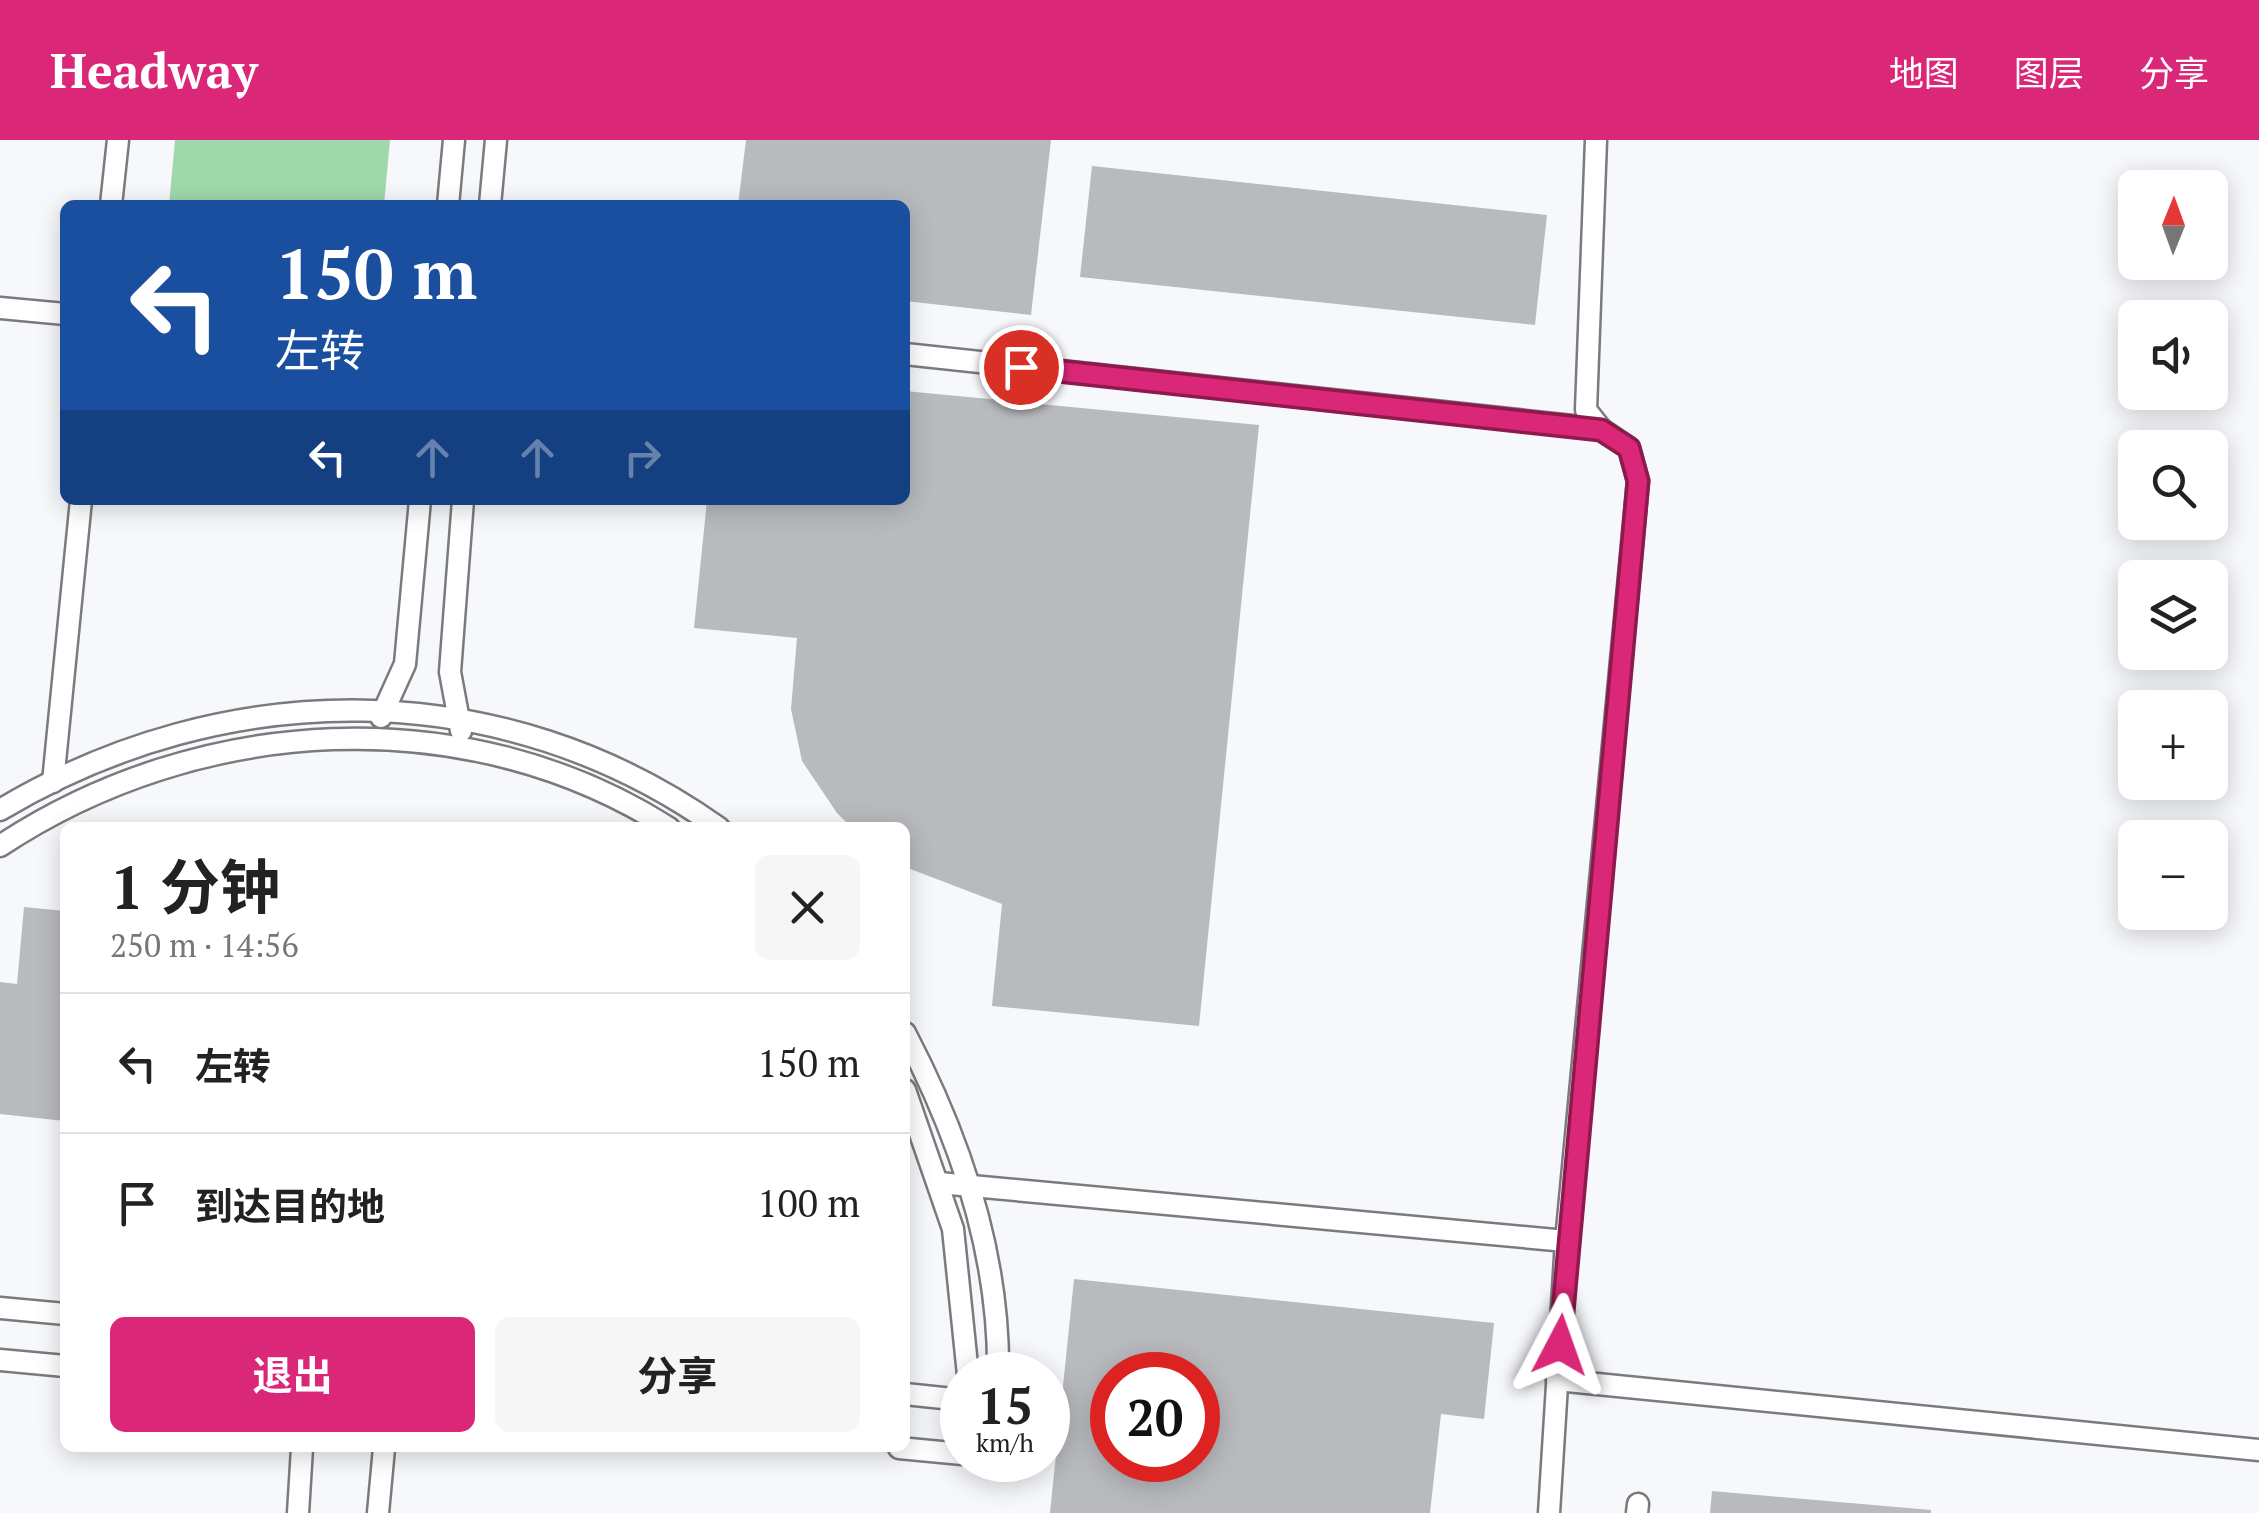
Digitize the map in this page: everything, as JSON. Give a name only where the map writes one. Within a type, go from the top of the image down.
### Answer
[{"type":"lane","points":[[112,200],[118,140]]},
{"type":"lane","points":[[448,200],[454,140]]},
{"type":"lane","points":[[490,200],[496,140]]},
{"type":"lane","points":[[1549,1513],[1566,1241],[1638,481],[1629,448],[1601,430],[1586,410],[1596,140]]},
{"type":"lane","points":[[0,308],[60,314]]},
{"type":"lane","points":[[910,355],[1601,430]]},
{"type":"lane","points":[[53,782],[81,505]]},
{"type":"lane","points":[[364,738],[387,710],[404,664],[420,505]]},
{"type":"lane","points":[[463,505],[450,672],[455,719],[470,752]]},
{"type":"lane","points":[[0,810],[94,762],[190,730],[302,710],[387,710],[455,719],[608,762],[666,790],[711,822]]},
{"type":"lane","points":[[0,846],[36,822],[115,783],[215,751],[318,737],[406,739],[470,752],[580,780],[658,822]]},
{"type":"lane","points":[[910,1042],[934,1088],[970,1186],[985,1252],[996,1352]]},
{"type":"lane","points":[[910,1104],[953,1229],[967,1352]]},
{"type":"lane","points":[[938,1182],[1566,1241]]},
{"type":"lane","points":[[0,1308],[60,1314]]},
{"type":"lane","points":[[0,1360],[60,1366]]},
{"type":"lane","points":[[1558,1380],[2259,1450]]},
{"type":"lane","points":[[910,1395],[940,1398]]},
{"type":"lane","points":[[910,1449],[940,1452]]},
{"type":"lane","points":[[298,1513],[302,1452]]},
{"type":"lane","points":[[378,1513],[384,1452]]},
{"type":"green space","points":[[175,140],[390,140],[384,200],[169,200]]},
{"type":"building","points":[[746,140],[1051,140],[1031,315],[910,302],[910,200],[739,200]]},
{"type":"building","points":[[1092,166],[1547,215],[1535,325],[1080,277]]},
{"type":"building","points":[[910,391],[1259,425],[1199,1026],[992,1006],[1002,904],[910,869],[910,822],[846,822],[837,813],[802,761],[791,709],[797,638],[694,628],[706,505],[910,505]]},
{"type":"building","points":[[24,907],[60,911],[60,1120],[0,1114],[0,982],[17,984]]},
{"type":"building","points":[[1074,1279],[1494,1323],[1484,1419],[1441,1414],[1430,1513],[1050,1513],[1053,1482],[1070,1482],[1070,1352],[1067,1352]]},
{"type":"building","points":[[1712,1491],[1931,1510],[1931,1513],[1710,1513]]},
{"type":"route","points":[[1021,367],[1601,430],[1629,448],[1638,481],[1566,1241],[1560,1345]]}]
